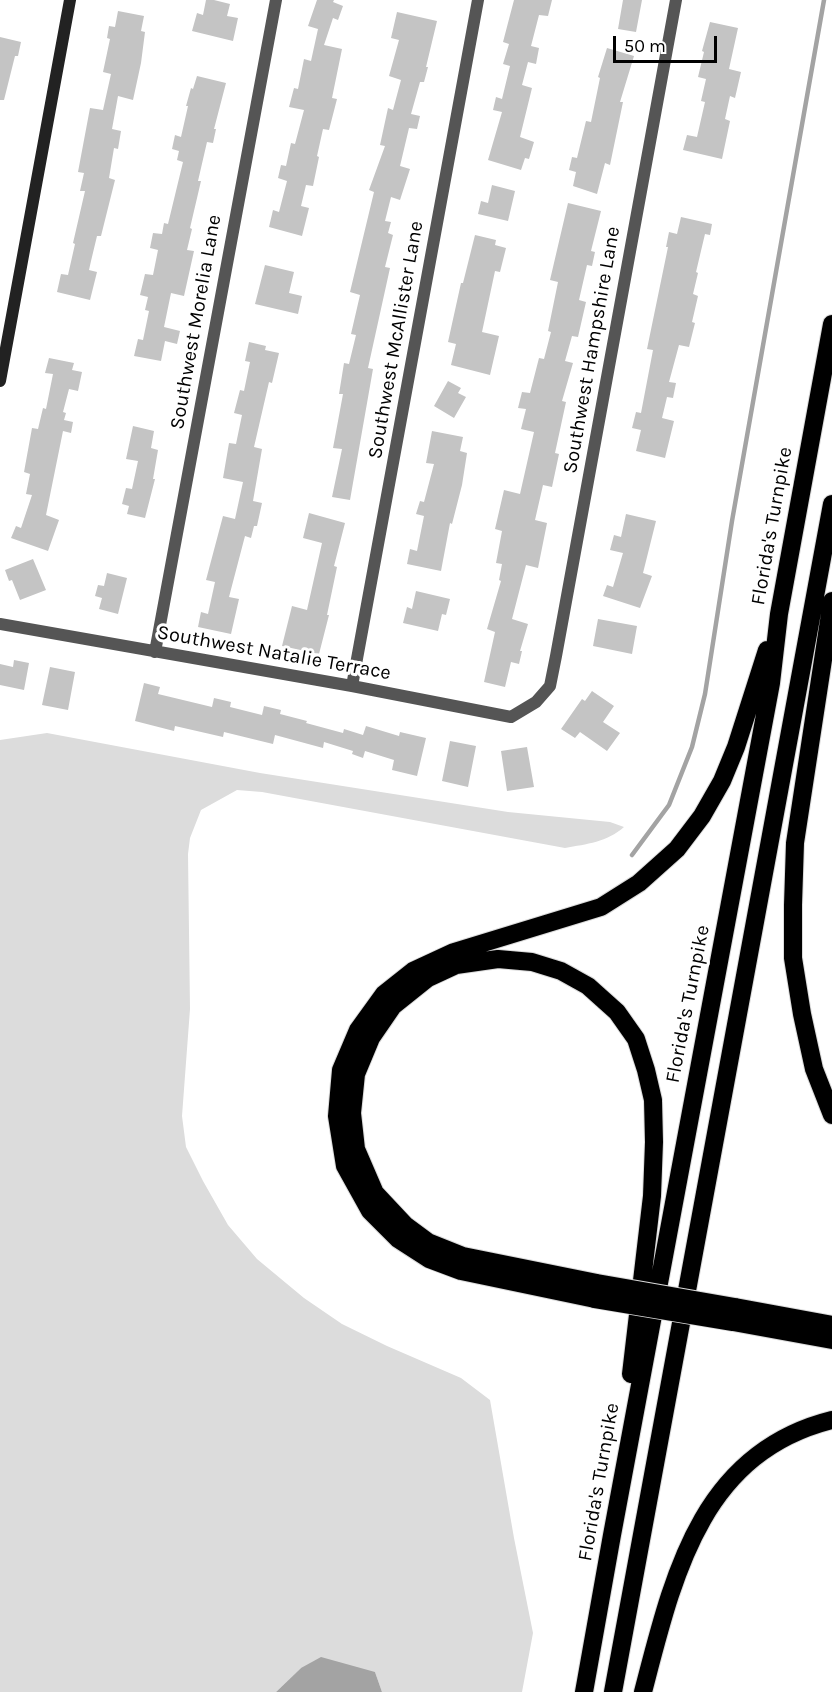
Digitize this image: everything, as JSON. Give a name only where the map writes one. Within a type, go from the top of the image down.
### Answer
[{"type":"highway","name":"Florida's Turnpike","points":[[584,1692],[771,683],[779,614],[832,324]]},
{"type":"highway","points":[[613,1692],[832,504]]},
{"type":"highway","points":[[832,601],[795,843],[793,958],[814,1069],[832,1114]]},
{"type":"highway","points":[[779,614],[736,747],[722,781],[702,816],[677,849],[639,883],[601,907],[454,952],[413,971],[384,994],[358,1030],[341,1070],[337,1116],[345,1166],[370,1210],[398,1239],[429,1260],[460,1271],[596,1291],[734,1315],[832,1325]]},
{"type":"highway","points":[[596,1291],[463,1256],[428,1242],[405,1225],[375,1193],[356,1149],[352,1113],[357,1074],[371,1038],[393,1006],[428,978],[456,965],[498,959],[532,962],[561,971],[588,986],[617,1012],[636,1039],[653,1100],[652,1196],[612,1535]]},
{"type":"highway","points":[[734,1315],[832,1340]]},
{"type":"highway","points":[[644,1692],[662,1622],[684,1555],[700,1521],[724,1486],[752,1458],[813,1425],[832,1420]]},
{"type":"street","points":[[0,381],[70,0]]},
{"type":"street","name":"Southwest Morelia Lane","points":[[155,652],[276,0]]},
{"type":"street","name":"Southwest McAllister Lane","points":[[352,686],[478,0]]},
{"type":"street","name":"Southwest Hampshire Lane","points":[[536,702],[550,686],[556,656],[676,0]]},
{"type":"street","name":"Southwest Natalie Terrace","points":[[0,624],[352,686],[511,717],[536,702]]},
{"type":"shaded area","points":[[47,733],[260,773],[508,812],[610,822],[624,827],[604,839],[565,848],[262,792],[237,790],[201,810],[190,838],[188,854],[190,1009],[182,1116],[186,1147],[228,1225],[257,1259],[304,1298],[342,1324],[461,1378],[490,1400],[533,1633],[522,1692],[382,1692],[375,1672],[301,1668],[276,1692],[0,1692],[0,740]]},
{"type":"shaded area","points":[[321,1657],[375,1672],[382,1692],[276,1692],[301,1668]]},
{"type":"building","points":[[206,0],[230,4],[227,16],[238,18],[233,41],[192,31],[197,13],[203,15]]},
{"type":"building","points":[[317,0],[334,0],[333,2],[343,6],[338,20],[333,18],[324,45],[342,49],[332,98],[337,99],[329,130],[323,129],[313,186],[306,185],[301,206],[309,208],[302,236],[269,227],[273,210],[279,212],[287,181],[278,178],[281,165],[286,166],[291,143],[295,144],[304,110],[289,107],[294,88],[298,89],[304,59],[311,61],[318,29],[308,26]]},
{"type":"building","points":[[514,0],[552,0],[548,16],[539,15],[531,46],[539,48],[536,64],[528,62],[522,85],[532,88],[520,137],[534,142],[529,159],[525,158],[521,170],[488,160],[502,112],[493,110],[496,97],[502,99],[510,66],[503,64],[509,44],[503,42]]},
{"type":"building","points":[[623,0],[642,0],[636,32],[618,29]]},
{"type":"building","points":[[118,11],[144,16],[141,31],[145,32],[133,100],[118,96],[112,129],[121,131],[118,149],[114,148],[109,178],[115,180],[101,236],[97,236],[89,270],[97,272],[90,300],[57,292],[61,274],[68,275],[75,244],[73,243],[85,191],[80,191],[84,173],[78,172],[90,108],[103,110],[111,74],[103,72],[110,39],[107,38],[109,26],[115,27]]},
{"type":"building","points":[[397,12],[437,21],[424,82],[420,82],[411,114],[420,116],[417,129],[409,128],[400,166],[410,169],[400,200],[391,197],[385,221],[391,222],[388,233],[393,235],[385,267],[390,268],[368,368],[373,369],[350,500],[332,497],[342,449],[333,448],[343,394],[339,394],[344,363],[349,364],[356,335],[351,334],[360,295],[350,292],[374,192],[369,190],[385,146],[380,145],[388,108],[393,110],[401,80],[389,76],[399,40],[391,38]]},
{"type":"building","points":[[710,22],[738,28],[729,69],[741,72],[735,98],[730,96],[725,119],[730,121],[722,159],[683,150],[687,135],[697,137],[705,102],[701,101],[706,79],[698,77]]},
{"type":"building","points":[[0,37],[21,42],[18,56],[15,56],[4,100],[0,100]]},
{"type":"building","points":[[607,48],[634,56],[620,102],[623,102],[610,165],[605,163],[597,194],[573,186],[576,172],[569,170],[572,157],[577,158],[586,121],[591,122],[600,78],[598,77]]},
{"type":"building","points":[[197,76],[226,83],[214,129],[216,129],[213,143],[207,142],[198,181],[201,181],[187,250],[194,251],[184,296],[171,293],[164,327],[180,331],[177,344],[165,341],[161,361],[134,356],[138,339],[143,340],[149,311],[145,310],[148,297],[140,295],[145,274],[153,275],[158,250],[150,248],[153,233],[162,234],[164,223],[168,224],[183,162],[177,160],[179,151],[172,149],[175,135],[181,137],[188,106],[186,106]]},
{"type":"building","points":[[492,185],[515,191],[508,221],[478,214],[481,201],[488,203]]},
{"type":"building","points":[[568,203],[601,211],[591,251],[595,252],[592,266],[587,265],[579,300],[586,302],[578,337],[572,336],[565,361],[573,363],[562,401],[566,402],[555,453],[559,454],[552,487],[543,485],[535,520],[547,523],[538,568],[526,565],[512,619],[528,624],[520,651],[522,651],[519,664],[511,662],[505,687],[484,682],[495,632],[487,629],[501,581],[499,580],[502,564],[496,563],[502,531],[495,529],[504,490],[520,494],[534,432],[521,429],[526,409],[518,408],[522,392],[530,393],[539,358],[544,359],[551,332],[548,331],[558,282],[550,280]]},
{"type":"building","points":[[681,217],[712,224],[710,235],[705,234],[696,272],[698,273],[693,294],[698,296],[689,347],[679,345],[669,382],[676,383],[673,398],[667,397],[662,418],[674,421],[665,458],[636,451],[641,430],[632,428],[636,412],[641,413],[653,350],[647,349],[669,232],[677,234]]},
{"type":"building","points":[[475,235],[496,240],[495,245],[506,248],[500,272],[495,271],[482,332],[499,336],[490,375],[451,365],[456,344],[448,342],[461,283],[463,283]]},
{"type":"building","points":[[265,265],[294,272],[289,293],[302,296],[298,314],[255,304]]},
{"type":"building","points":[[249,342],[266,346],[265,350],[279,353],[272,383],[269,382],[254,447],[262,449],[253,501],[262,503],[257,526],[254,526],[251,538],[245,536],[229,597],[239,599],[231,634],[198,627],[201,612],[208,614],[215,582],[206,580],[223,516],[235,519],[243,482],[223,478],[229,443],[236,444],[242,415],[234,413],[240,390],[244,391],[250,362],[245,361]]},
{"type":"building","points":[[49,358],[74,363],[72,370],[82,372],[78,391],[69,389],[63,412],[66,413],[64,420],[73,422],[71,433],[63,431],[46,515],[59,520],[48,551],[11,538],[16,526],[21,528],[32,495],[26,494],[30,474],[24,472],[32,428],[38,429],[43,408],[46,409],[53,374],[45,373]]},
{"type":"building","points":[[448,381],[461,388],[458,393],[466,397],[454,418],[434,406]]},
{"type":"building","points":[[133,426],[154,431],[151,448],[158,450],[153,479],[155,479],[145,518],[127,514],[129,506],[122,504],[126,488],[132,489],[138,461],[126,459]]},
{"type":"building","points":[[432,431],[463,437],[460,451],[467,453],[462,485],[452,524],[450,523],[441,571],[407,564],[410,549],[417,551],[424,516],[416,514],[420,501],[424,502],[434,464],[426,463]]},
{"type":"building","points":[[309,513],[345,523],[334,566],[337,567],[327,615],[329,615],[319,654],[282,646],[292,606],[307,610],[322,543],[303,538]]},
{"type":"building","points":[[626,514],[656,521],[643,573],[652,576],[640,608],[603,596],[607,585],[613,587],[623,553],[610,550],[614,535],[621,537]]},
{"type":"building","points":[[33,559],[46,590],[20,600],[5,570]]},
{"type":"building","points":[[107,573],[127,578],[118,614],[99,609],[102,598],[95,596],[98,585],[104,586]]},
{"type":"building","points":[[416,591],[450,599],[446,615],[442,614],[438,631],[403,623],[407,607],[412,609]]},
{"type":"building","points":[[598,619],[637,626],[632,654],[593,646]]},
{"type":"building","points":[[14,660],[29,663],[24,690],[0,685],[0,664],[13,667]]},
{"type":"building","points":[[50,667],[75,672],[68,710],[42,705]]},
{"type":"building","points":[[144,683],[160,687],[158,694],[212,707],[214,698],[231,702],[230,707],[262,715],[264,706],[281,710],[280,714],[307,721],[306,723],[343,733],[344,729],[363,735],[366,726],[399,736],[400,732],[426,738],[417,776],[392,770],[394,760],[365,751],[363,758],[352,754],[353,751],[324,742],[323,748],[275,735],[273,744],[224,732],[223,737],[175,726],[174,731],[135,721]]},
{"type":"building","points":[[592,691],[614,706],[603,722],[620,733],[607,751],[580,732],[575,738],[561,729],[582,699],[585,701]]},
{"type":"building","points":[[450,741],[476,746],[468,787],[442,781]]},
{"type":"building","points":[[527,747],[534,787],[507,791],[501,751]]},
{"type":"waterway","points":[[632,855],[669,805],[692,747],[705,694],[732,521],[824,0]]}]
